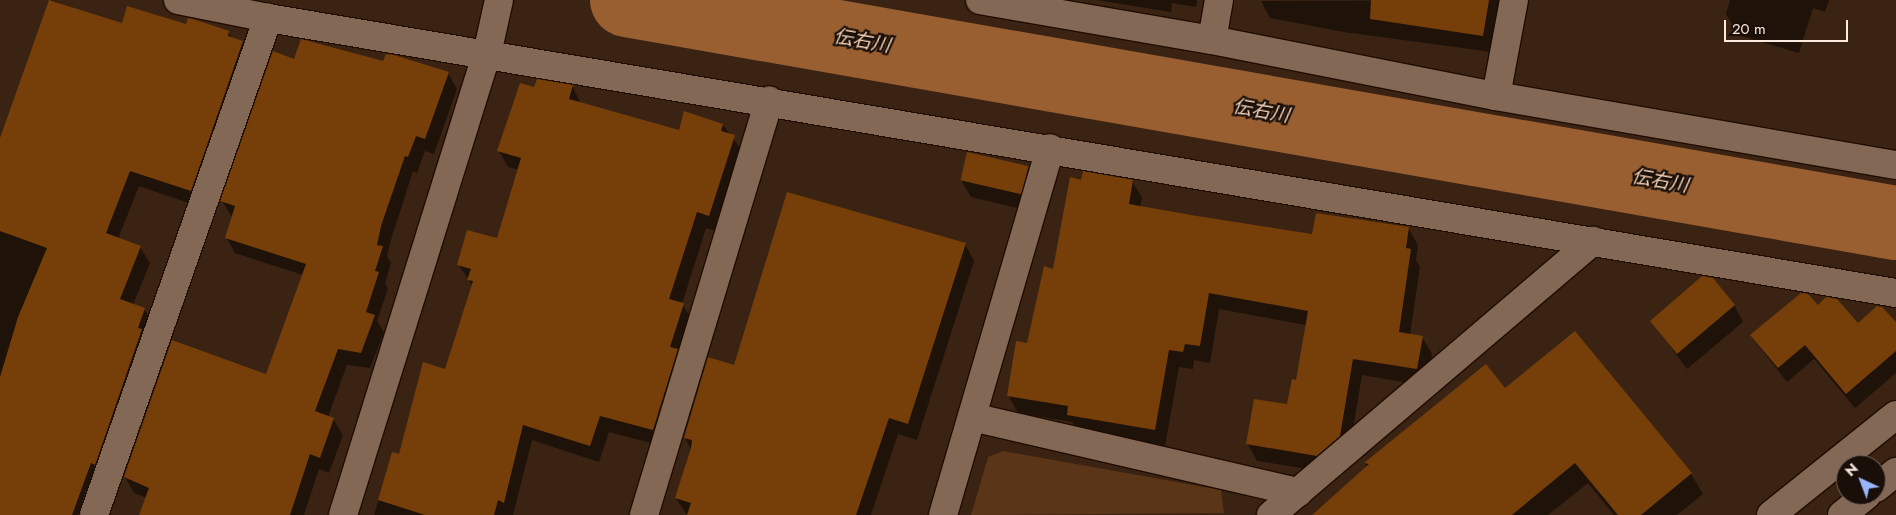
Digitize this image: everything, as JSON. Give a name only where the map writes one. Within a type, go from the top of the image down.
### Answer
[{"type":"street","points":[[178,0],[268,18],[770,100],[1896,293]]},
{"type":"street","points":[[343,515],[487,54],[499,0]]},
{"type":"street","points":[[980,0],[1212,40],[1496,96],[1896,165]]},
{"type":"street","points":[[1212,40],[1219,0]]},
{"type":"street","points":[[1496,96],[1514,0]]},
{"type":"street","points":[[94,515],[268,18]]},
{"type":"street","points":[[644,515],[770,100]]},
{"type":"street","points":[[943,515],[1050,148]]},
{"type":"street","points":[[1271,515],[1593,241]]},
{"type":"street","points":[[1771,515],[1896,415]]},
{"type":"street","points":[[972,418],[1298,492]]},
{"type":"street","points":[[1886,480],[1896,472]]},
{"type":"street","points":[[1842,515],[1854,505]]},
{"type":"shaded area","points":[[1003,451],[1221,490],[1224,513],[971,515],[988,457]]},
{"type":"building","points":[[49,0],[122,23],[127,6],[186,24],[188,18],[193,19],[229,31],[228,36],[243,41],[191,191],[130,171],[106,233],[141,246],[120,299],[145,308],[138,328],[142,329],[95,465],[91,463],[72,515],[0,515],[0,377],[18,317],[47,248],[0,231],[0,138]]},
{"type":"building","points":[[1371,0],[1489,0],[1483,36],[1370,19]]},
{"type":"building","points":[[301,39],[383,61],[386,54],[394,55],[449,72],[425,139],[416,136],[408,157],[405,156],[381,226],[377,245],[383,246],[375,271],[379,272],[366,312],[375,315],[361,353],[338,349],[315,411],[334,418],[320,458],[310,454],[290,515],[139,515],[149,488],[124,477],[172,340],[266,374],[306,264],[225,238],[235,206],[220,201],[273,51],[294,59]]},
{"type":"building","points":[[537,79],[573,85],[569,99],[679,130],[684,111],[723,124],[721,131],[735,135],[709,216],[697,212],[669,299],[684,303],[670,347],[678,349],[653,430],[600,416],[590,446],[523,425],[504,503],[498,500],[494,515],[425,515],[378,500],[392,452],[399,454],[423,362],[445,369],[473,281],[467,280],[471,269],[457,265],[467,230],[497,238],[521,158],[497,151],[520,83],[534,87]]},
{"type":"building","points":[[967,152],[1028,166],[1022,194],[960,180]]},
{"type":"building","points":[[1083,171],[1133,180],[1129,204],[1197,216],[1312,234],[1316,213],[1409,227],[1406,248],[1411,249],[1399,332],[1423,336],[1417,369],[1353,359],[1340,436],[1317,456],[1246,444],[1254,399],[1287,404],[1292,379],[1296,380],[1308,311],[1209,293],[1200,346],[1185,344],[1183,352],[1169,350],[1155,430],[1067,415],[1068,406],[1007,396],[1016,341],[1027,343],[1044,266],[1053,269],[1070,177],[1081,180]]},
{"type":"building","points":[[787,192],[966,243],[908,424],[889,418],[856,515],[687,515],[691,503],[675,498],[691,448],[692,440],[684,438],[708,357],[734,365]]},
{"type":"building","points":[[1702,276],[1713,278],[1735,305],[1677,354],[1650,321]]},
{"type":"building","points":[[1801,293],[1808,294],[1818,305],[1826,297],[1837,299],[1858,323],[1877,306],[1882,307],[1896,322],[1896,351],[1846,394],[1805,345],[1778,368],[1750,335]]},
{"type":"building","points":[[1575,331],[1692,473],[1641,515],[1618,515],[1575,463],[1512,515],[1312,515],[1369,464],[1364,463],[1486,364],[1505,388]]},
{"type":"waterway","name":"伝右川","points":[[627,0],[1896,223]]}]
